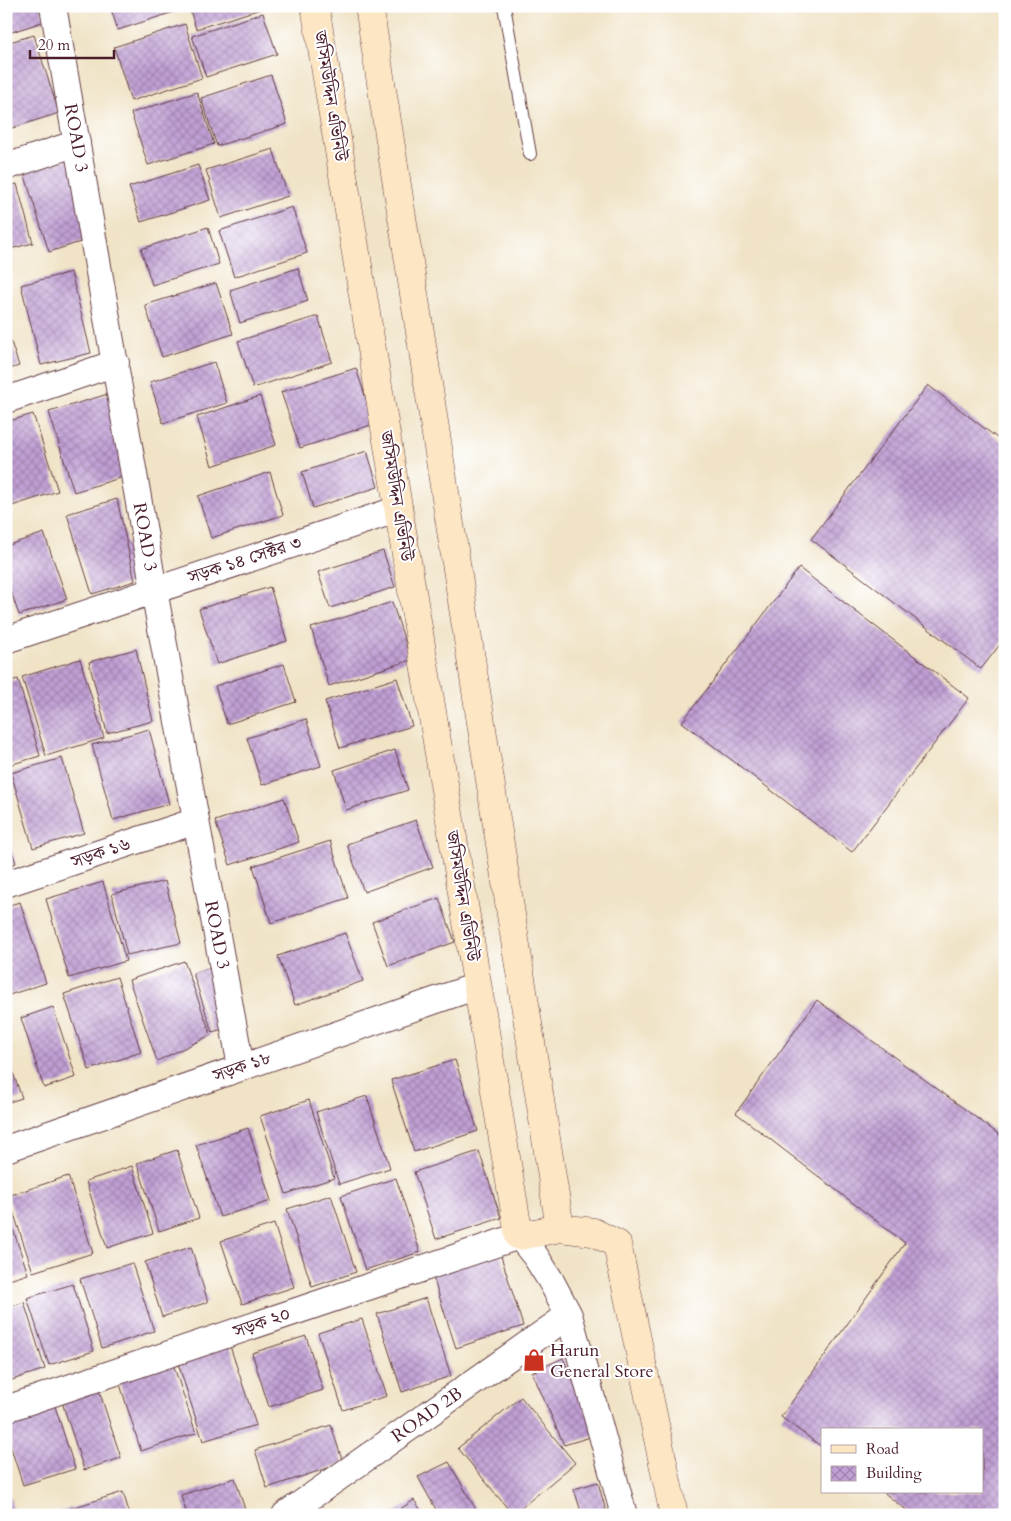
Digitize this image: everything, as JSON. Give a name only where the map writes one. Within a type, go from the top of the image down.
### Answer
[{"type":"street","name":"ROAD 3","points":[[54,6],[154,590],[241,1067]]},
{"type":"street","name":"জসিমউদ্দিন এভিনিউ","points":[[315,6],[519,1236]]},
{"type":"street","points":[[369,6],[560,1228]]},
{"type":"street","points":[[6,167],[77,143]]},
{"type":"street","points":[[6,400],[116,363]]},
{"type":"street","name":"সড়ক ১৪ সেক্টর ৩","points":[[6,640],[399,508]]},
{"type":"street","name":"সড়ক ১৬","points":[[6,884],[196,821]]},
{"type":"street","name":"জসিমউদ্দিন এভিনিউ","points":[[477,986],[520,977]]},
{"type":"street","name":"সড়ক ১৮","points":[[6,1149],[477,986]]},
{"type":"street","points":[[624,1515],[569,1315],[536,1257],[519,1236],[560,1228],[593,1232],[617,1244],[674,1515]]},
{"type":"street","name":"সড়ক ২০","points":[[6,1409],[519,1236]]},
{"type":"street","name":"ROAD 2B","points":[[285,1515],[569,1315]]},
{"type":"lane","points":[[504,6],[530,154]]},
{"type":"building","points":[[6,6],[40,6],[45,21],[6,34]]},
{"type":"building","points":[[110,6],[267,7],[196,29],[189,7],[118,30]]},
{"type":"building","points":[[263,13],[277,54],[206,77],[192,36]]},
{"type":"building","points":[[185,24],[202,78],[131,101],[114,47]]},
{"type":"building","points":[[34,35],[59,113],[9,129],[6,121],[6,43]]},
{"type":"building","points":[[271,75],[287,124],[217,146],[201,98]]},
{"type":"building","points":[[197,92],[214,144],[148,165],[131,113]]},
{"type":"building","points":[[273,149],[288,196],[221,218],[206,170]]},
{"type":"building","points":[[74,157],[99,236],[49,252],[24,173]]},
{"type":"building","points":[[198,165],[210,200],[141,222],[129,187]]},
{"type":"building","points":[[17,184],[33,243],[6,250],[6,187]]},
{"type":"building","points":[[292,207],[307,253],[234,277],[219,231]]},
{"type":"building","points":[[208,227],[219,264],[152,285],[141,249]]},
{"type":"building","points":[[298,268],[308,301],[240,323],[230,290]]},
{"type":"building","points":[[71,272],[91,353],[41,365],[21,285]]},
{"type":"building","points":[[216,283],[233,334],[162,357],[145,305]]},
{"type":"building","points":[[318,316],[332,362],[253,388],[238,341]]},
{"type":"building","points":[[6,327],[19,366],[6,370]]},
{"type":"building","points":[[214,362],[227,403],[163,423],[150,382]]},
{"type":"building","points":[[356,368],[374,424],[300,448],[281,392]]},
{"type":"building","points":[[928,385],[1005,444],[1005,638],[981,669],[811,539]]},
{"type":"building","points":[[108,394],[133,474],[74,492],[49,412]]},
{"type":"building","points":[[260,396],[276,445],[212,466],[197,417]]},
{"type":"building","points":[[33,414],[58,491],[6,508],[6,422]]},
{"type":"building","points":[[367,451],[378,487],[313,508],[302,472]]},
{"type":"building","points":[[270,472],[283,515],[211,538],[198,496]]},
{"type":"building","points":[[117,499],[135,581],[92,594],[67,514]]},
{"type":"building","points":[[44,533],[67,599],[19,615],[6,577],[6,546]]},
{"type":"building","points":[[383,551],[395,587],[330,608],[318,572]]},
{"type":"building","points":[[799,568],[969,698],[852,852],[682,722]]},
{"type":"building","points":[[270,587],[287,641],[217,664],[199,609]]},
{"type":"building","points":[[392,602],[411,660],[329,686],[311,628]]},
{"type":"building","points":[[136,649],[153,721],[107,733],[89,662]]},
{"type":"building","points":[[80,659],[104,738],[46,756],[22,677]]},
{"type":"building","points":[[284,664],[296,702],[227,724],[215,686]]},
{"type":"building","points":[[397,678],[412,726],[340,748],[325,701]]},
{"type":"building","points":[[18,679],[40,756],[6,766],[6,682]]},
{"type":"building","points":[[306,719],[321,766],[262,785],[247,738]]},
{"type":"building","points":[[149,729],[169,804],[113,820],[92,745]]},
{"type":"building","points":[[395,750],[408,790],[346,810],[334,770]]},
{"type":"building","points":[[62,758],[84,833],[33,848],[11,773]]},
{"type":"building","points":[[284,798],[299,842],[230,865],[215,821]]},
{"type":"building","points":[[416,820],[433,867],[364,892],[347,844]]},
{"type":"building","points":[[6,834],[16,863],[6,866]]},
{"type":"building","points":[[330,841],[348,898],[271,923],[253,866]]},
{"type":"building","points":[[165,881],[181,943],[127,955],[112,894]]},
{"type":"building","points":[[103,882],[126,961],[69,978],[46,899]]},
{"type":"building","points":[[439,898],[455,942],[388,966],[372,922]]},
{"type":"building","points":[[20,902],[46,983],[6,996],[6,906]]},
{"type":"building","points":[[345,933],[363,981],[295,1005],[278,956]]},
{"type":"building","points":[[184,961],[211,1035],[157,1061],[129,980]]},
{"type":"building","points":[[220,965],[231,1027],[212,1032],[193,973]]},
{"type":"building","points":[[117,977],[141,1052],[89,1070],[64,994]]},
{"type":"building","points":[[817,1000],[1005,1139],[1005,1515],[913,1515],[886,1494],[984,1494],[984,1428],[821,1428],[821,1446],[781,1417],[905,1243],[736,1113]]},
{"type":"building","points":[[53,1007],[76,1077],[44,1088],[21,1018]]},
{"type":"building","points":[[6,1053],[22,1098],[6,1103]]},
{"type":"building","points":[[455,1060],[478,1131],[414,1152],[391,1080]]},
{"type":"building","points":[[367,1096],[390,1168],[339,1184],[316,1112]]},
{"type":"building","points":[[309,1100],[334,1178],[286,1194],[260,1116]]},
{"type":"building","points":[[248,1128],[271,1201],[220,1217],[196,1145]]},
{"type":"building","points":[[177,1150],[199,1218],[159,1231],[137,1163]]},
{"type":"building","points":[[479,1151],[501,1218],[436,1239],[414,1172]]},
{"type":"building","points":[[132,1166],[153,1233],[107,1248],[86,1181]]},
{"type":"building","points":[[68,1176],[93,1253],[33,1272],[8,1196]]},
{"type":"building","points":[[396,1178],[420,1252],[365,1270],[341,1196]]},
{"type":"building","points":[[331,1195],[356,1272],[312,1287],[287,1209]]},
{"type":"building","points":[[6,1208],[28,1274],[6,1281]]},
{"type":"building","points":[[274,1224],[294,1287],[242,1304],[221,1241]]},
{"type":"building","points":[[191,1247],[208,1302],[162,1317],[145,1262]]},
{"type":"building","points":[[500,1253],[523,1326],[456,1348],[432,1274]]},
{"type":"building","points":[[132,1263],[154,1331],[102,1348],[80,1279]]},
{"type":"building","points":[[73,1284],[94,1351],[49,1365],[27,1298]]},
{"type":"building","points":[[426,1298],[451,1376],[402,1392],[377,1314]]},
{"type":"building","points":[[24,1302],[45,1369],[6,1382],[6,1308]]},
{"type":"building","points":[[362,1319],[387,1396],[343,1410],[318,1333]]},
{"type":"building","points":[[306,1336],[323,1390],[269,1407],[252,1353]]},
{"type":"building","points":[[230,1346],[256,1425],[203,1441],[178,1363]]},
{"type":"building","points":[[563,1358],[597,1435],[564,1445],[532,1372]]},
{"type":"building","points":[[172,1361],[196,1433],[141,1451],[118,1378]]},
{"type":"building","points":[[98,1387],[121,1458],[84,1470],[61,1399]]},
{"type":"building","points":[[521,1397],[575,1463],[513,1515],[458,1448]]},
{"type":"building","points":[[53,1400],[75,1469],[23,1485],[6,1433],[6,1415]]},
{"type":"building","points":[[331,1425],[343,1463],[267,1488],[255,1450]]},
{"type":"building","points":[[449,1462],[479,1515],[439,1515],[418,1477]]},
{"type":"building","points":[[235,1478],[246,1513],[240,1515],[187,1515],[181,1495]]},
{"type":"building","points":[[598,1482],[607,1515],[582,1515],[574,1489]]},
{"type":"building","points":[[7,1489],[15,1515],[6,1515]]},
{"type":"building","points":[[123,1492],[130,1515],[52,1515],[52,1514]]},
{"type":"building","points":[[414,1500],[424,1515],[391,1515]]},
{"type":"place","name":"Harun General Store","points":[[534,1360]]}]
